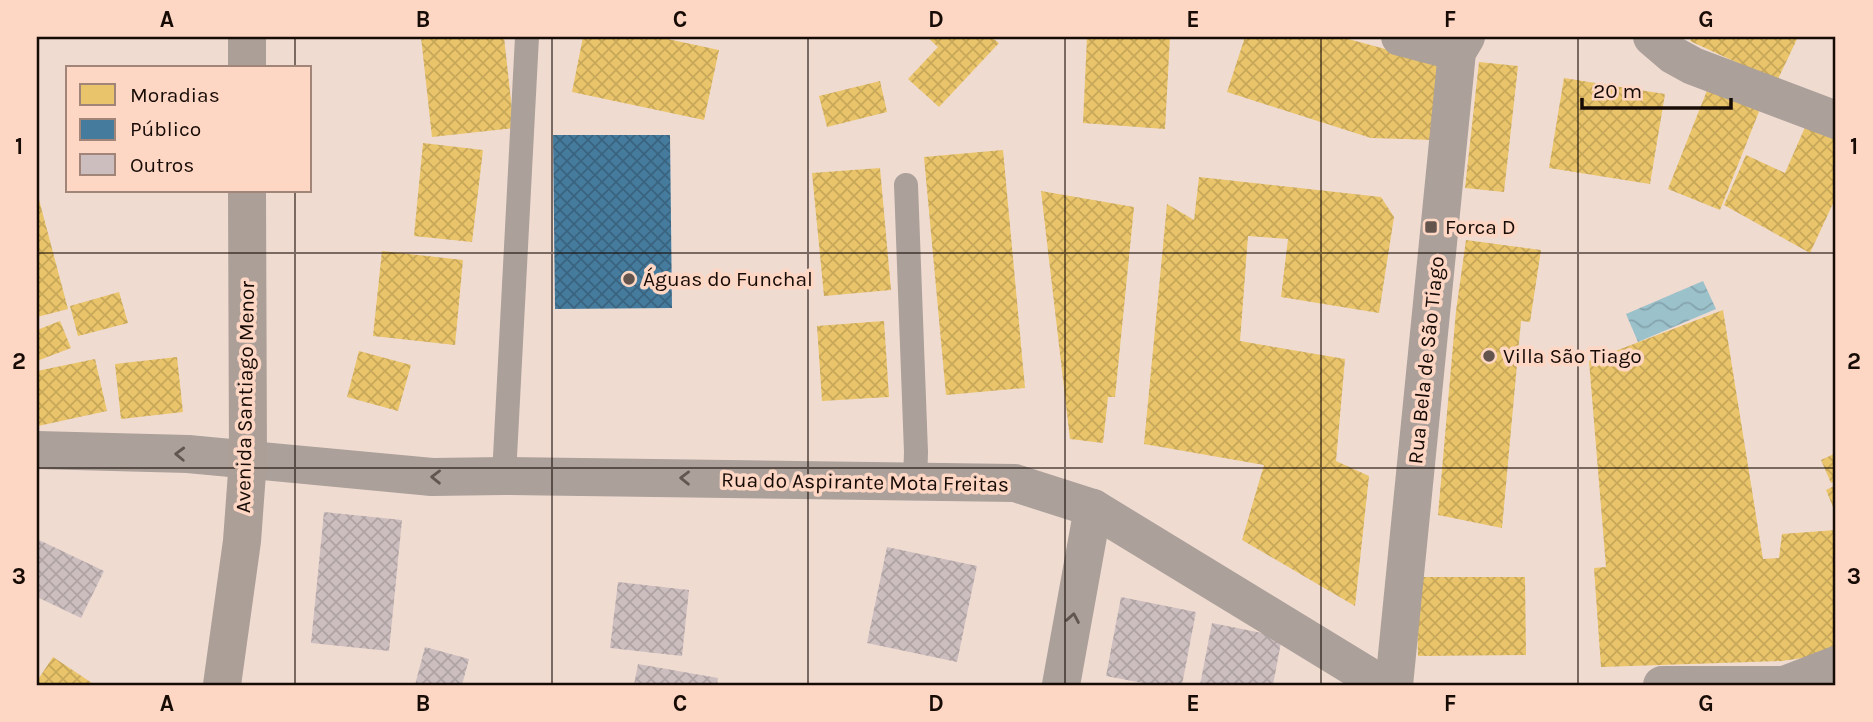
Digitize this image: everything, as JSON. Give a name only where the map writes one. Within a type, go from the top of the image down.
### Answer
[{"type":"main road","points":[[247,37],[247,66]]},
{"type":"main road","name":"Avenida Santiago Menor","points":[[222,685],[242,541],[248,459],[247,192]]},
{"type":"street","points":[[1401,37],[1461,44]]},
{"type":"street","points":[[1652,37],[1673,55],[1693,66],[1836,120]]},
{"type":"street","name":"Rua Bela de São Tiago","points":[[1394,685],[1461,44]]},
{"type":"street","name":"Rua do Aspirante Mota Freitas","points":[[37,450],[188,454],[432,477],[1015,483],[1093,508],[1383,685]]},
{"type":"street","points":[[1061,685],[1093,508]]},
{"type":"street","points":[[1662,685],[1784,685],[1836,665]]},
{"type":"lane","points":[[504,476],[527,37]]},
{"type":"lane","points":[[906,185],[915,482]]},
{"type":"water","points":[[1703,281],[1716,309],[1638,342],[1626,314]]},
{"type":"building: Moradias","points":[[421,37],[504,37],[514,128],[432,137]]},
{"type":"building: Moradias","points":[[583,37],[658,37],[719,50],[704,120],[572,92]]},
{"type":"building: Moradias","points":[[927,37],[991,37],[999,43],[939,107],[908,79],[938,47]]},
{"type":"building: Moradias","points":[[1087,37],[1170,37],[1165,129],[1083,123]]},
{"type":"building: Moradias","points":[[1245,37],[1341,37],[1440,64],[1434,140],[1371,138],[1227,92]]},
{"type":"building: Moradias","points":[[1692,37],[1798,37],[1777,81],[1690,41]]},
{"type":"building: Moradias","points":[[1479,62],[1518,66],[1504,192],[1465,188]]},
{"type":"building: Moradias","points":[[1564,78],[1665,94],[1650,184],[1549,168]]},
{"type":"building: Moradias","points":[[880,81],[887,112],[827,127],[819,96]]},
{"type":"building: Moradias","points":[[1710,83],[1762,104],[1720,210],[1668,189]]},
{"type":"building: Moradias","points":[[1806,125],[1836,139],[1836,197],[1810,253],[1724,205],[1746,155],[1785,173]]},
{"type":"building: Moradias","points":[[423,143],[483,150],[472,242],[414,236]]},
{"type":"building: Moradias","points":[[1003,150],[1025,388],[946,395],[924,157]]},
{"type":"building: Moradias","points":[[880,168],[891,290],[824,296],[812,173]]},
{"type":"building: Moradias","points":[[1199,177],[1381,197],[1394,217],[1379,313],[1281,297],[1288,239],[1248,236],[1240,341],[1345,359],[1336,461],[1369,476],[1355,606],[1242,540],[1264,465],[1144,444],[1167,204],[1194,220]]},
{"type":"building: Moradias","points":[[1041,191],[1134,207],[1115,397],[1108,397],[1103,443],[1070,439]]},
{"type":"building: Moradias","points":[[37,192],[68,309],[37,317]]},
{"type":"building: Moradias","points":[[1466,240],[1541,250],[1530,322],[1521,321],[1502,528],[1438,515],[1456,311]]},
{"type":"building: Moradias","points":[[382,251],[463,260],[455,345],[373,336]]},
{"type":"building: Moradias","points":[[119,292],[128,323],[78,336],[70,306]]},
{"type":"building: Moradias","points":[[1723,310],[1763,559],[1779,558],[1782,534],[1836,530],[1836,653],[1782,661],[1601,667],[1594,568],[1606,567],[1589,361]]},
{"type":"building: Moradias","points":[[60,321],[71,348],[37,361],[37,330]]},
{"type":"building: Moradias","points":[[884,321],[889,397],[822,401],[817,326]]},
{"type":"building: Moradias","points":[[359,351],[411,365],[398,411],[347,397]]},
{"type":"building: Moradias","points":[[177,357],[183,412],[121,419],[115,364]]},
{"type":"building: Moradias","points":[[95,359],[107,411],[38,426],[37,371]]},
{"type":"building: Moradias","points":[[1836,453],[1836,481],[1831,483],[1821,460]]},
{"type":"building: Moradias","points":[[1836,485],[1836,514],[1826,490]]},
{"type":"building: Moradias","points":[[1416,577],[1525,577],[1526,655],[1418,656]]},
{"type":"building: Moradias","points":[[53,657],[95,685],[37,685]]},
{"type":"building: Público","points":[[553,135],[670,135],[672,308],[555,309]]},
{"type":"building: Outros","points":[[324,512],[402,520],[389,651],[311,643]]},
{"type":"building: Outros","points":[[37,539],[104,571],[81,618],[37,597]]},
{"type":"building: Outros","points":[[887,547],[977,566],[957,662],[867,643]]},
{"type":"building: Outros","points":[[618,582],[689,590],[682,656],[610,648]]},
{"type":"building: Outros","points":[[1121,597],[1196,612],[1182,685],[1153,685],[1106,676]]},
{"type":"building: Outros","points":[[1212,623],[1282,637],[1273,685],[1200,685]]},
{"type":"building: Outros","points":[[425,647],[469,659],[462,685],[415,685]]},
{"type":"building: Outros","points":[[638,664],[718,678],[717,685],[634,685]]},
{"type":"place","name":"Forca D","points":[[1431,227]]},
{"type":"place","name":"Águas do Funchal","points":[[629,279]]},
{"type":"place","name":"Villa São Tiago","points":[[1489,356]]}]
